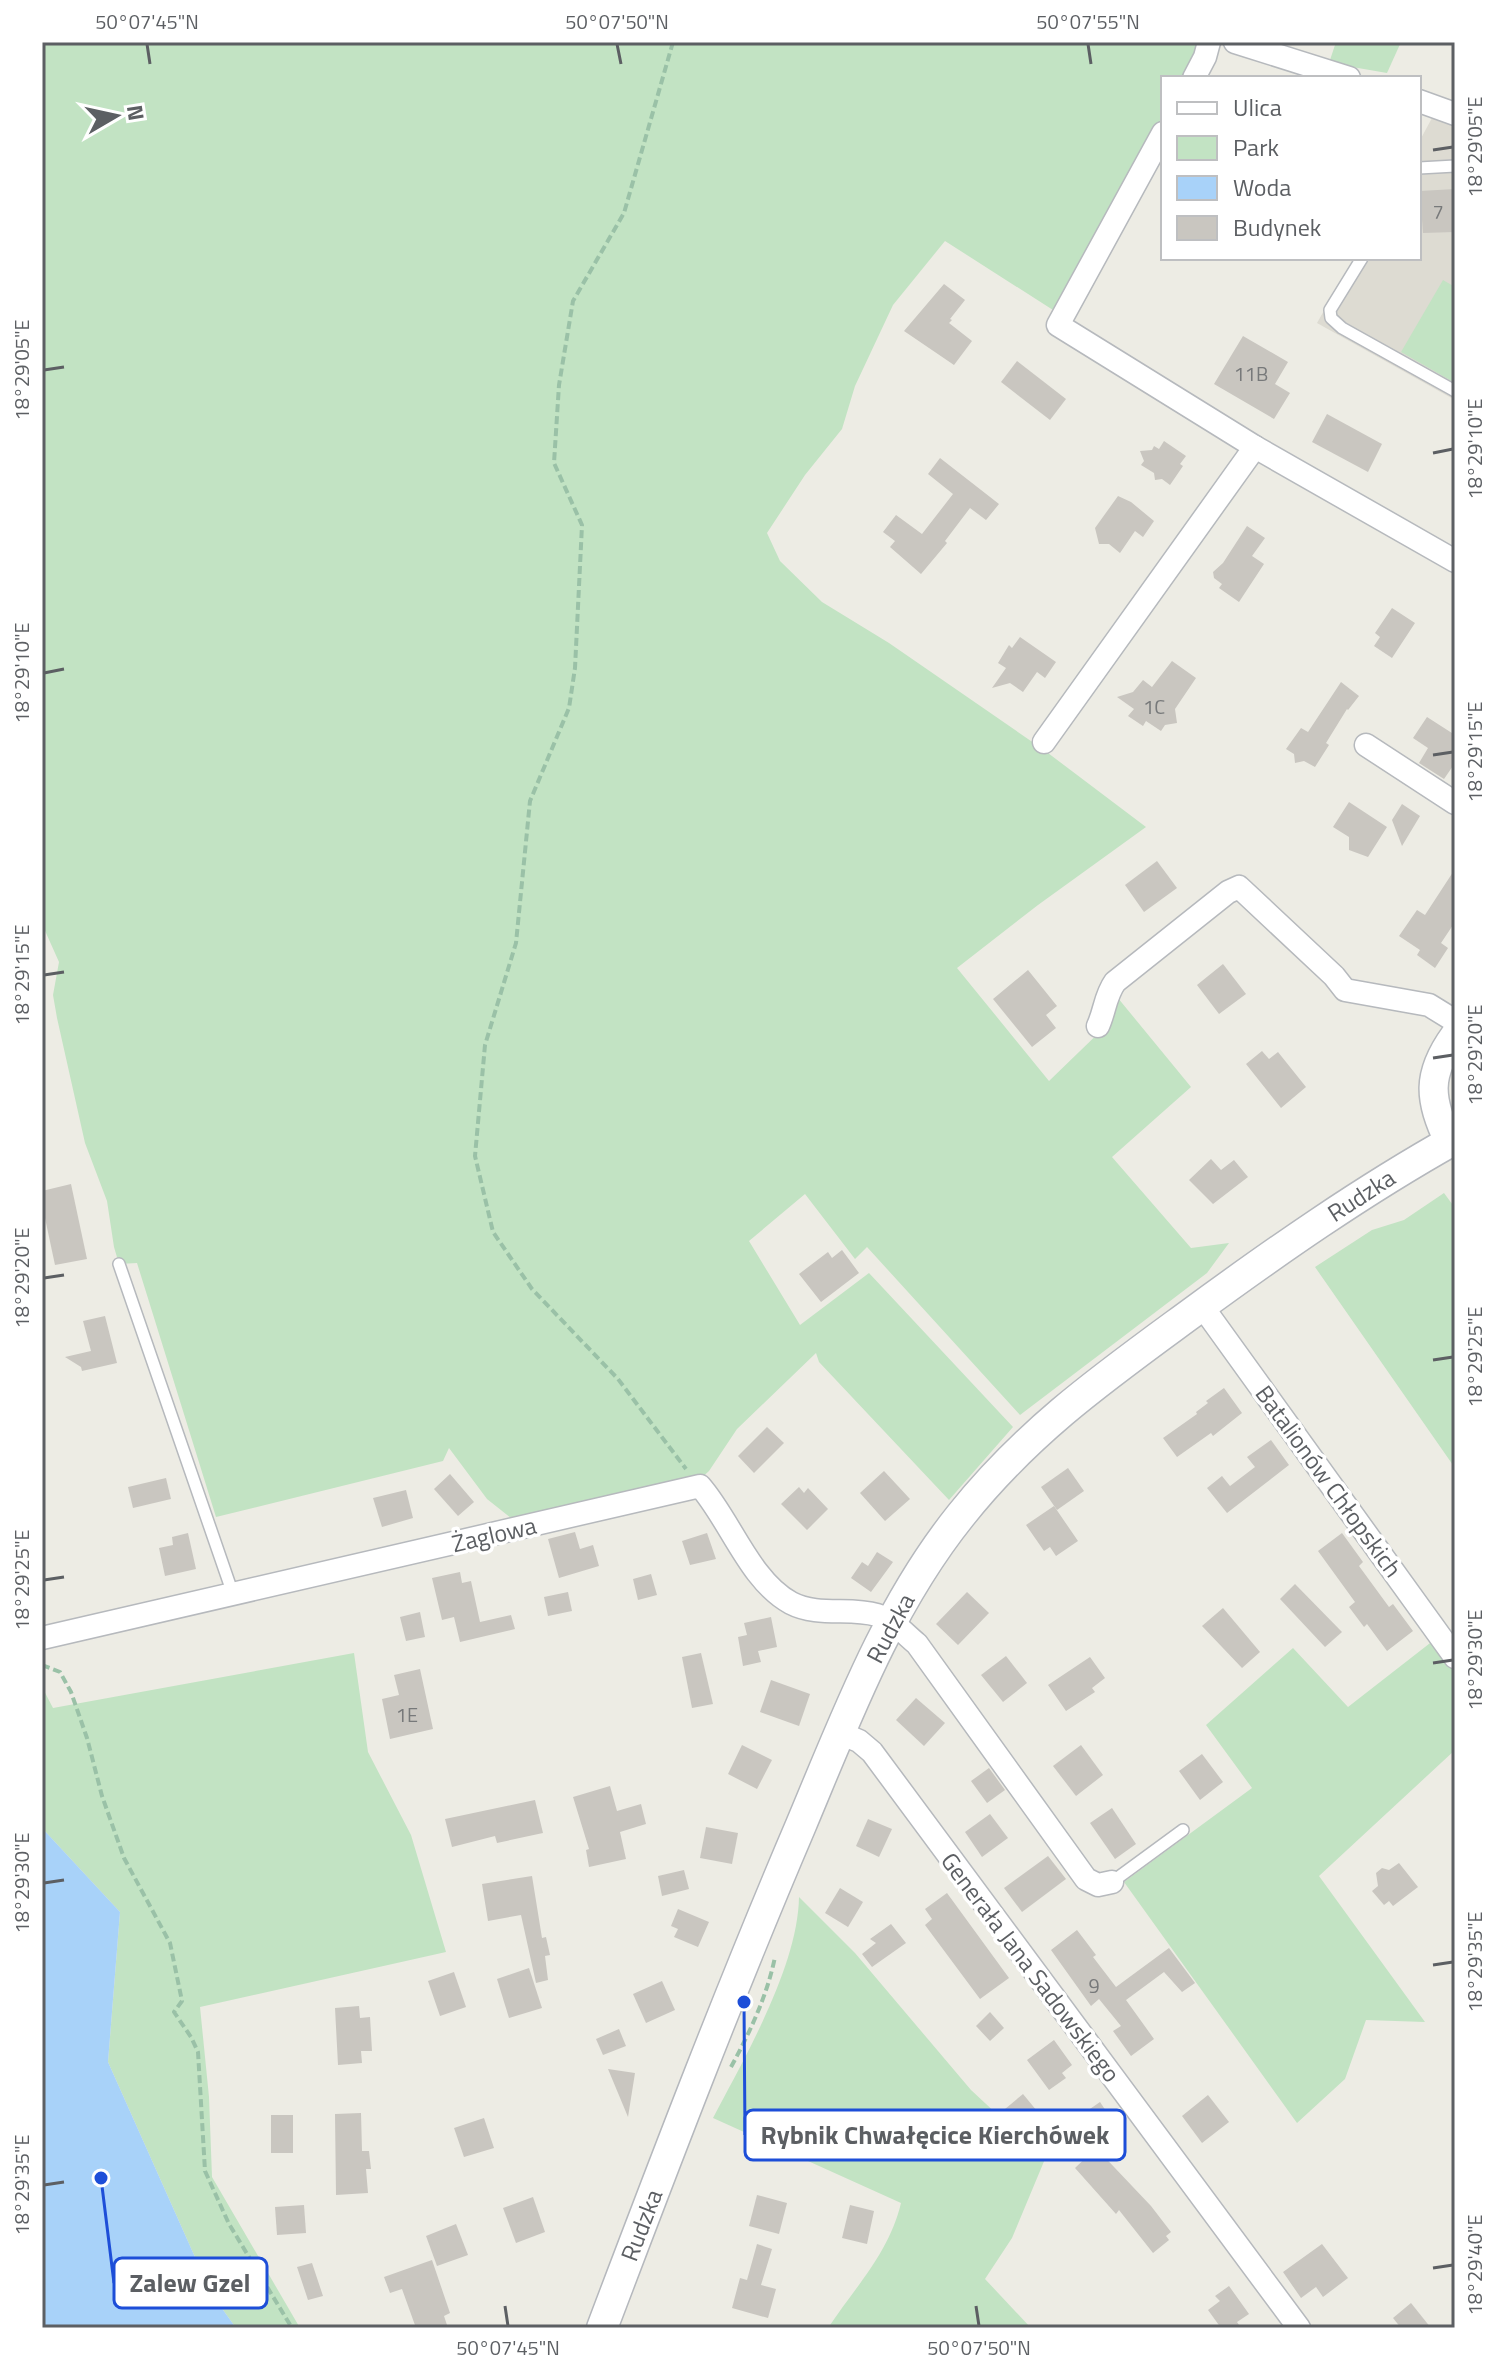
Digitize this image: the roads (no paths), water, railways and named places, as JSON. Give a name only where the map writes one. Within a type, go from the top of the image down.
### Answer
[{"type":"main road","name":"Rudzka","points":[[602,2328],[713,2037],[840,1733],[891,1622],[949,1530],[1014,1455],[1084,1391],[1346,1204],[1452,1140]]},
{"type":"street","points":[[1195,76],[1209,42]]},
{"type":"street","points":[[1235,42],[1343,76]]},
{"type":"street","points":[[1421,102],[1455,114]]},
{"type":"street","points":[[1161,137],[1058,325],[1255,447],[1455,561]]},
{"type":"street","points":[[1044,742],[1255,447]]},
{"type":"street","points":[[1366,745],[1455,803]]},
{"type":"street","points":[[1098,1026],[1107,993],[1115,982],[1228,892],[1239,887],[1345,990],[1429,1005],[1455,1021]]},
{"type":"street","points":[[1452,1140],[1436,1114],[1432,1090],[1439,1061],[1455,1035]]},
{"type":"street","name":"Batalionów Chłopskich","points":[[1202,1306],[1455,1657]]},
{"type":"street","name":"Żaglowa","points":[[42,1638],[700,1486],[748,1558],[775,1591],[792,1603],[811,1610],[876,1615],[891,1622]]},
{"type":"street","points":[[891,1622],[917,1644],[1086,1879],[1098,1885],[1112,1882]]},
{"type":"street","name":"Generała Jana Sadowskiego","points":[[840,1733],[872,1752],[1299,2328]]},
{"type":"lane","points":[[1421,168],[1455,166]]},
{"type":"lane","points":[[1361,260],[1330,310],[1331,318],[1342,328],[1455,391]]},
{"type":"lane","points":[[119,1264],[233,1594]]},
{"type":"lane","points":[[1112,1882],[1183,1830]]},
{"type":"water","points":[[42,1828],[120,1912],[108,2062],[211,2293],[236,2328],[42,2328]]},
{"type":"place","name":"Rybnik Chwałęcice Kierchówek","points":[[744,2002]]},
{"type":"place","name":"Zalew Gzel","points":[[101,2178]]}]
